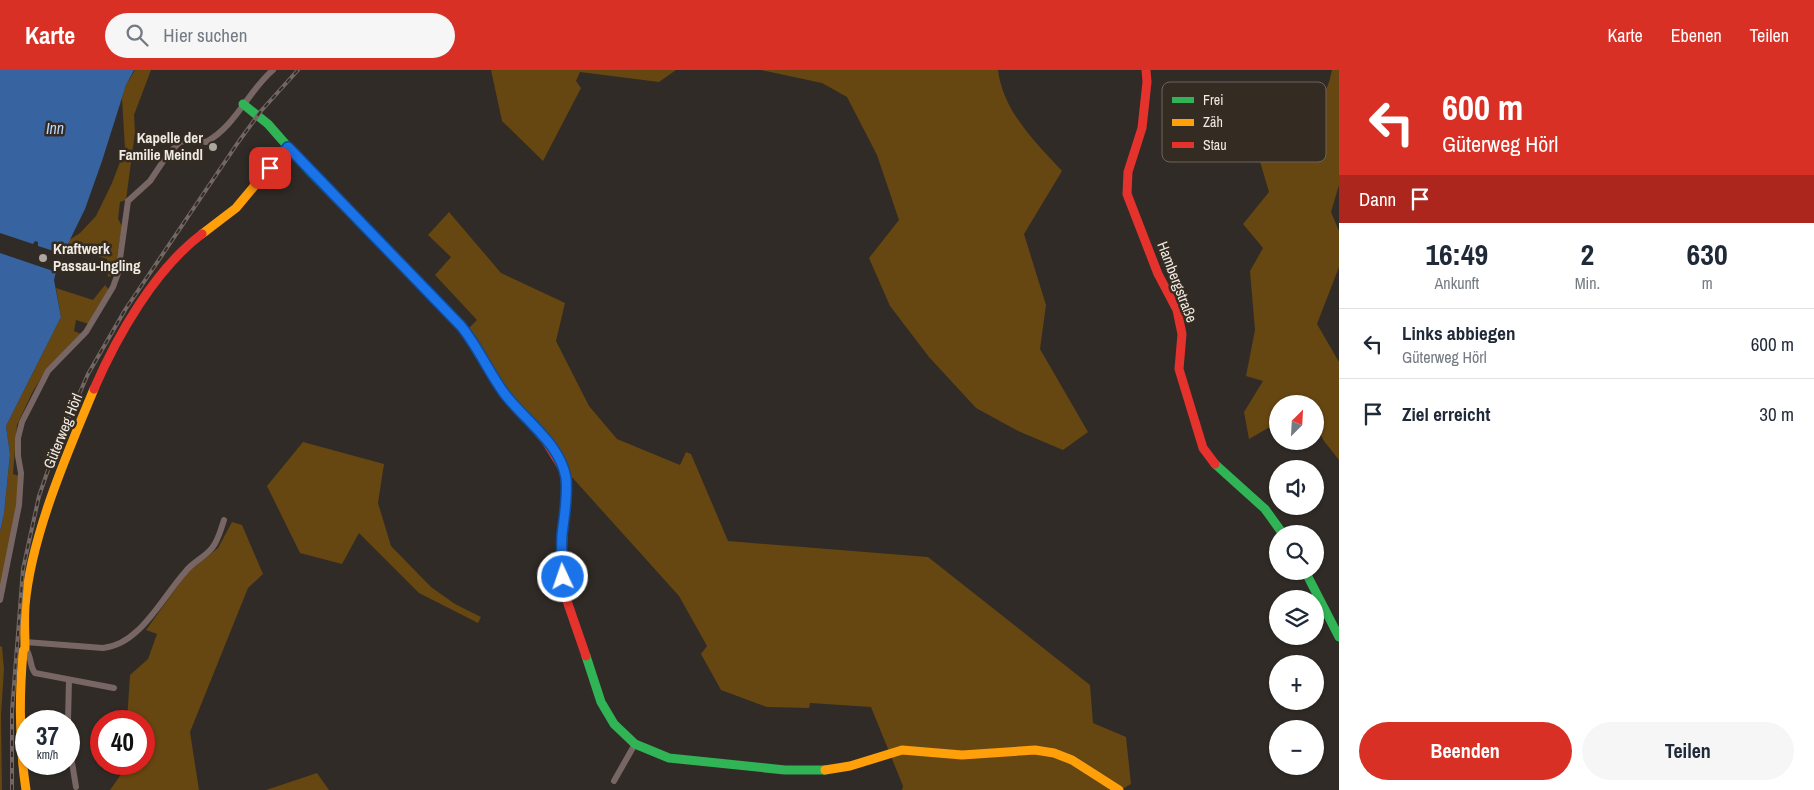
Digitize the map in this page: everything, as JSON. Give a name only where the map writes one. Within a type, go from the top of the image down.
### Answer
[{"type":"street","points":[[0,600],[19,505],[21,473],[18,456],[18,438],[22,422],[48,372],[86,332],[113,287],[118,273],[128,201],[150,181],[168,154],[180,142],[192,139],[206,142],[229,124],[260,81],[273,70]]},
{"type":"street","name":"Hambergstraße","points":[[1146,70],[1147,82],[1142,128],[1128,172],[1127,194],[1158,274],[1177,310],[1182,334],[1179,369],[1204,448],[1211,460],[1265,509],[1277,525]]},
{"type":"street","points":[[243,104],[268,124],[461,326],[477,347],[489,371],[505,394],[550,446],[559,460],[566,478],[562,555],[566,598],[601,702],[614,724],[634,744],[654,753],[676,759],[785,770],[814,771],[850,766],[902,750],[962,755],[1034,750],[1054,753],[1072,760],[1119,790]]},
{"type":"street","name":"Güterweg Hörl","points":[[26,790],[21,756],[20,686],[25,645],[25,606],[29,578],[40,532],[76,433],[113,348],[129,321],[173,260],[190,243],[220,222],[236,207],[288,147]]},
{"type":"street","points":[[114,688],[35,673],[30,665],[25,645],[103,648],[123,641],[146,622],[186,571],[213,547],[224,520]]},
{"type":"street","points":[[1310,580],[1339,637]]},
{"type":"street","points":[[68,710],[69,680]]},
{"type":"street","points":[[614,781],[634,744]]},
{"type":"street","points":[[74,775],[76,787]]},
{"type":"shaded area","points":[[135,70],[151,70],[134,115],[135,132],[126,200],[120,202],[118,219],[122,226],[114,275],[108,277],[107,259],[65,246],[69,240],[80,233],[96,216],[112,183],[125,149],[122,98],[126,85]]},
{"type":"shaded area","points":[[491,70],[676,70],[659,82],[580,72],[576,81],[581,88],[543,161],[502,121]]},
{"type":"shaded area","points":[[761,70],[998,70],[1006,99],[1013,112],[1031,137],[1062,171],[1024,234],[1046,305],[1040,349],[1088,432],[1063,450],[1018,431],[976,408],[929,357],[890,306],[869,258],[899,220],[877,155],[847,97],[822,83]]},
{"type":"shaded area","points":[[1332,70],[1339,70],[1339,185],[1331,212],[1339,231],[1339,267],[1317,324],[1339,362],[1339,460],[1324,441],[1324,395],[1269,395],[1269,428],[1249,439],[1244,412],[1263,381],[1246,376],[1255,330],[1250,271],[1263,248],[1243,224],[1269,192],[1260,162],[1326,162],[1326,90]]},
{"type":"shaded area","points":[[449,212],[501,273],[565,303],[556,341],[589,406],[617,439],[680,465],[686,452],[691,454],[728,541],[928,557],[1090,685],[1093,723],[1126,737],[1131,784],[1121,790],[902,790],[903,786],[871,707],[810,703],[809,708],[767,707],[721,690],[701,654],[707,646],[679,596],[570,475],[553,444],[508,392],[493,369],[481,344],[469,328],[477,320],[435,275],[451,257],[428,235]]},
{"type":"shaded area","points":[[105,285],[109,290],[89,324],[76,320],[74,331],[81,334],[44,373],[17,425],[13,474],[19,476],[17,501],[0,591],[0,531],[4,514],[10,454],[6,426],[61,317],[56,288],[93,300]]},
{"type":"shaded area","points":[[303,442],[384,464],[378,503],[391,546],[431,587],[455,604],[481,617],[478,623],[419,593],[359,533],[342,564],[300,553],[267,486]]},
{"type":"shaded area","points":[[232,522],[242,525],[263,574],[248,588],[190,732],[199,790],[110,790],[120,775],[155,775],[155,710],[128,710],[130,675],[148,659],[157,634],[146,630],[187,573],[218,548]]},
{"type":"shaded area","points":[[0,646],[2,647],[4,669],[1,715],[2,790],[0,790]]},
{"type":"shaded area","points":[[317,773],[329,790],[266,790]]},
{"type":"water","name":"Inn","points":[[0,70],[134,70],[126,85],[85,209],[63,254],[38,246],[38,242],[35,241],[33,244],[0,233]]},
{"type":"water","points":[[0,253],[56,272],[54,280],[61,317],[6,426],[10,454],[4,514],[0,531]]},
{"type":"railway","points":[[12,790],[12,711],[23,569],[39,496],[56,447],[88,374],[125,310],[239,141],[261,111],[298,70]]},
{"type":"traffic: fast","points":[[243,104],[268,124],[311,173],[375,238]]},
{"type":"traffic: fast","points":[[1215,464],[1265,509],[1277,525]]},
{"type":"traffic: fast","points":[[1310,580],[1339,637]]},
{"type":"traffic: fast","points":[[586,656],[601,702],[614,724],[635,744],[669,758],[785,770],[825,770]]},
{"type":"traffic: slow","points":[[202,234],[236,208],[287,147]]},
{"type":"traffic: slow","points":[[375,238],[461,326],[477,347],[489,371],[505,394],[545,440]]},
{"type":"traffic: slow","points":[[26,790],[22,755],[20,704],[23,651],[25,648],[25,606],[29,579],[42,524],[94,389]]},
{"type":"traffic: slow","points":[[825,770],[850,766],[902,750],[962,755],[1035,750],[1054,753],[1072,760],[1119,790]]},
{"type":"traffic: jam","points":[[1146,70],[1147,82],[1142,128],[1128,172],[1127,194],[1158,274],[1177,310],[1182,334],[1179,369],[1203,448],[1215,464]]},
{"type":"traffic: jam","points":[[94,389],[114,347],[153,284],[185,249],[202,234]]},
{"type":"traffic: jam","points":[[545,440],[563,469],[565,478],[566,492],[562,555],[566,598],[586,656]]},
{"type":"place","name":"Kapelle der Familie Meindl","points":[[213,147]]},
{"type":"place","name":"Kraftwerk Passau-Ingling","points":[[43,258]]},
{"type":"route","points":[[270,168],[280,154],[288,147],[311,173],[461,326],[477,347],[489,371],[505,394],[550,446],[559,460],[566,478],[562,538],[563,577]]}]
